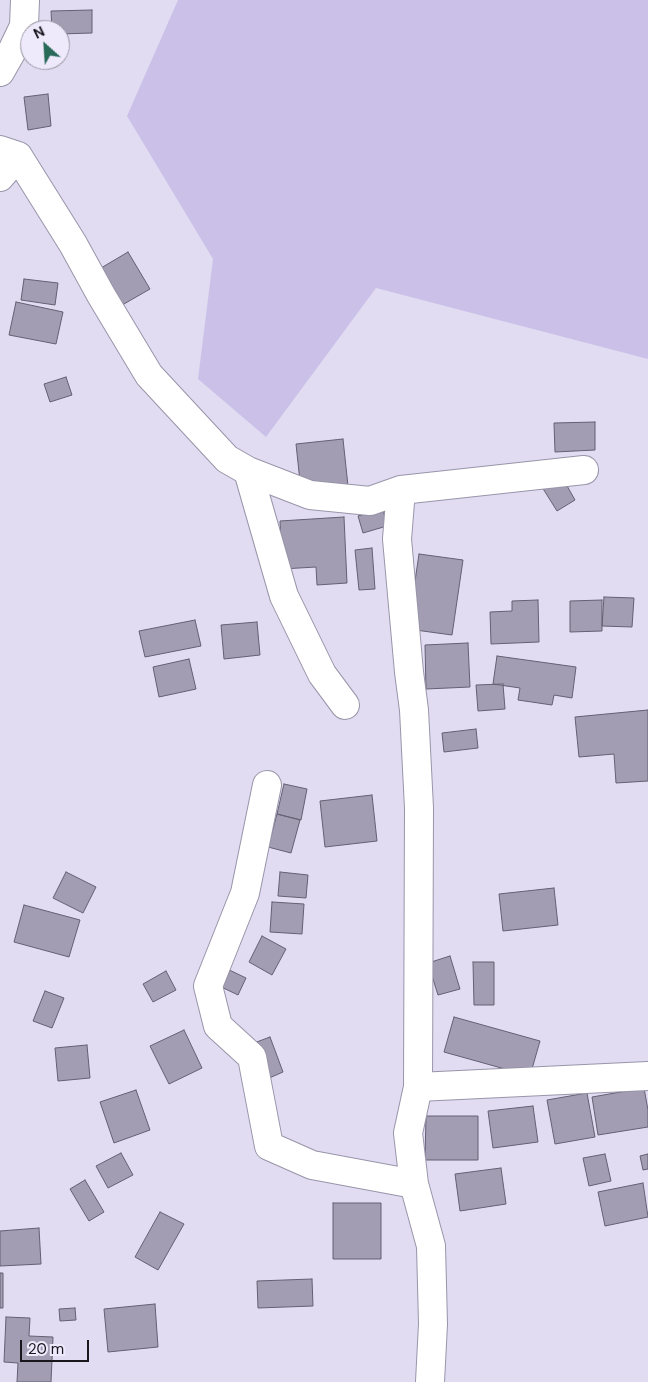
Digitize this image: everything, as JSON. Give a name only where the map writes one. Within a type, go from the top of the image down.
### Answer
[{"type":"street","points":[[0,72],[24,26],[25,0]]},
{"type":"street","points":[[0,177],[9,153]]},
{"type":"street","points":[[9,153],[73,244],[149,375],[227,459],[248,471],[310,495],[370,501],[401,490],[584,470]]},
{"type":"street","points":[[248,471],[284,596],[322,674],[345,705]]},
{"type":"street","points":[[401,490],[397,538],[414,710],[418,808],[418,1087],[408,1133],[414,1184],[431,1246],[433,1324],[430,1382]]},
{"type":"street","points":[[267,785],[244,893],[208,986],[218,1026],[252,1057],[269,1146],[312,1165],[414,1184]]},
{"type":"street","points":[[418,1087],[648,1076]]},
{"type":"shaded area","points":[[178,0],[648,0],[648,359],[376,288],[266,437],[198,379],[213,259],[127,116]]},
{"type":"building","points":[[92,10],[92,33],[70,34],[70,20],[51,20],[51,11]]},
{"type":"building","points":[[48,94],[51,126],[28,130],[24,97]]},
{"type":"building","points":[[128,252],[150,289],[117,308],[96,271]]},
{"type":"building","points":[[24,279],[58,283],[55,305],[21,300]]},
{"type":"building","points":[[16,302],[63,312],[56,344],[9,335]]},
{"type":"building","points":[[66,377],[72,395],[50,402],[44,384]]},
{"type":"building","points":[[595,422],[595,450],[555,452],[554,423]]},
{"type":"building","points":[[343,439],[348,486],[301,491],[296,444]]},
{"type":"building","points":[[561,475],[575,500],[557,511],[542,487]]},
{"type":"building","points":[[383,509],[387,526],[363,533],[358,516]]},
{"type":"building","points":[[344,517],[347,583],[317,585],[316,567],[282,569],[280,521]]},
{"type":"building","points":[[372,548],[375,589],[359,590],[355,550]]},
{"type":"building","points":[[419,554],[463,560],[452,635],[408,629]]},
{"type":"building","points":[[604,597],[634,598],[632,627],[602,626]]},
{"type":"building","points":[[538,600],[539,642],[491,644],[490,612],[512,611],[512,601]]},
{"type":"building","points":[[602,600],[602,631],[570,632],[570,601]]},
{"type":"building","points":[[195,620],[201,646],[145,657],[139,631]]},
{"type":"building","points":[[257,622],[260,655],[224,659],[221,625]]},
{"type":"building","points":[[468,643],[470,687],[426,689],[425,645]]},
{"type":"building","points":[[497,656],[576,667],[572,698],[554,695],[552,705],[518,700],[520,688],[493,684]]},
{"type":"building","points":[[189,659],[196,689],[159,697],[153,667]]},
{"type":"building","points":[[503,684],[505,709],[478,711],[476,685]]},
{"type":"building","points":[[648,710],[648,781],[616,783],[614,754],[579,757],[575,717]]},
{"type":"building","points":[[476,729],[478,748],[444,752],[442,733]]},
{"type":"building","points":[[284,784],[307,789],[301,820],[277,814]]},
{"type":"building","points":[[372,795],[377,841],[325,847],[320,801]]},
{"type":"building","points":[[277,814],[300,820],[291,853],[268,847]]},
{"type":"building","points":[[66,872],[96,887],[83,913],[53,898]]},
{"type":"building","points":[[280,872],[308,875],[306,898],[278,896]]},
{"type":"building","points":[[554,888],[558,925],[503,931],[499,894]]},
{"type":"building","points":[[272,902],[304,904],[302,934],[270,932]]},
{"type":"building","points":[[24,905],[80,920],[69,957],[14,942]]},
{"type":"building","points":[[262,936],[286,949],[272,975],[249,962]]},
{"type":"building","points":[[450,956],[460,989],[438,995],[428,963]]},
{"type":"building","points":[[473,962],[494,962],[494,1005],[474,1005]]},
{"type":"building","points":[[221,966],[246,978],[238,995],[213,983]]},
{"type":"building","points":[[166,971],[176,990],[153,1002],[143,984]]},
{"type":"building","points":[[45,991],[64,998],[52,1028],[33,1021]]},
{"type":"building","points":[[454,1017],[540,1041],[530,1076],[444,1052]]},
{"type":"building","points":[[184,1030],[202,1068],[169,1084],[150,1046]]},
{"type":"building","points":[[270,1037],[283,1072],[267,1079],[254,1043]]},
{"type":"building","points":[[87,1045],[90,1078],[58,1081],[55,1048]]},
{"type":"building","points":[[644,1088],[648,1110],[648,1127],[598,1135],[592,1097]]},
{"type":"building","points":[[136,1090],[150,1130],[114,1143],[100,1102]]},
{"type":"building","points":[[587,1093],[595,1137],[555,1144],[547,1100]]},
{"type":"building","points":[[533,1106],[538,1142],[493,1148],[488,1111]]},
{"type":"building","points":[[426,1116],[478,1116],[478,1160],[425,1160]]},
{"type":"building","points":[[121,1153],[133,1175],[108,1188],[96,1166]]},
{"type":"building","points":[[605,1154],[611,1181],[589,1186],[583,1158]]},
{"type":"building","points":[[648,1154],[648,1169],[643,1170],[640,1156]]},
{"type":"building","points":[[501,1168],[506,1204],[460,1211],[455,1174]]},
{"type":"building","points":[[85,1180],[104,1212],[89,1221],[70,1189]]},
{"type":"building","points":[[643,1183],[648,1217],[605,1226],[598,1192]]},
{"type":"building","points":[[333,1203],[381,1203],[381,1259],[333,1259]]},
{"type":"building","points":[[160,1212],[184,1224],[158,1270],[135,1257]]},
{"type":"building","points":[[39,1228],[41,1264],[0,1266],[0,1231]]},
{"type":"building","points":[[0,1273],[3,1273],[3,1308],[0,1308]]},
{"type":"building","points":[[312,1279],[313,1306],[258,1308],[257,1281]]},
{"type":"building","points":[[155,1304],[158,1347],[108,1352],[104,1309]]},
{"type":"building","points":[[75,1308],[76,1320],[60,1321],[59,1309]]},
{"type":"building","points":[[6,1317],[30,1318],[29,1336],[53,1337],[51,1382],[17,1382],[18,1363],[4,1362]]}]
